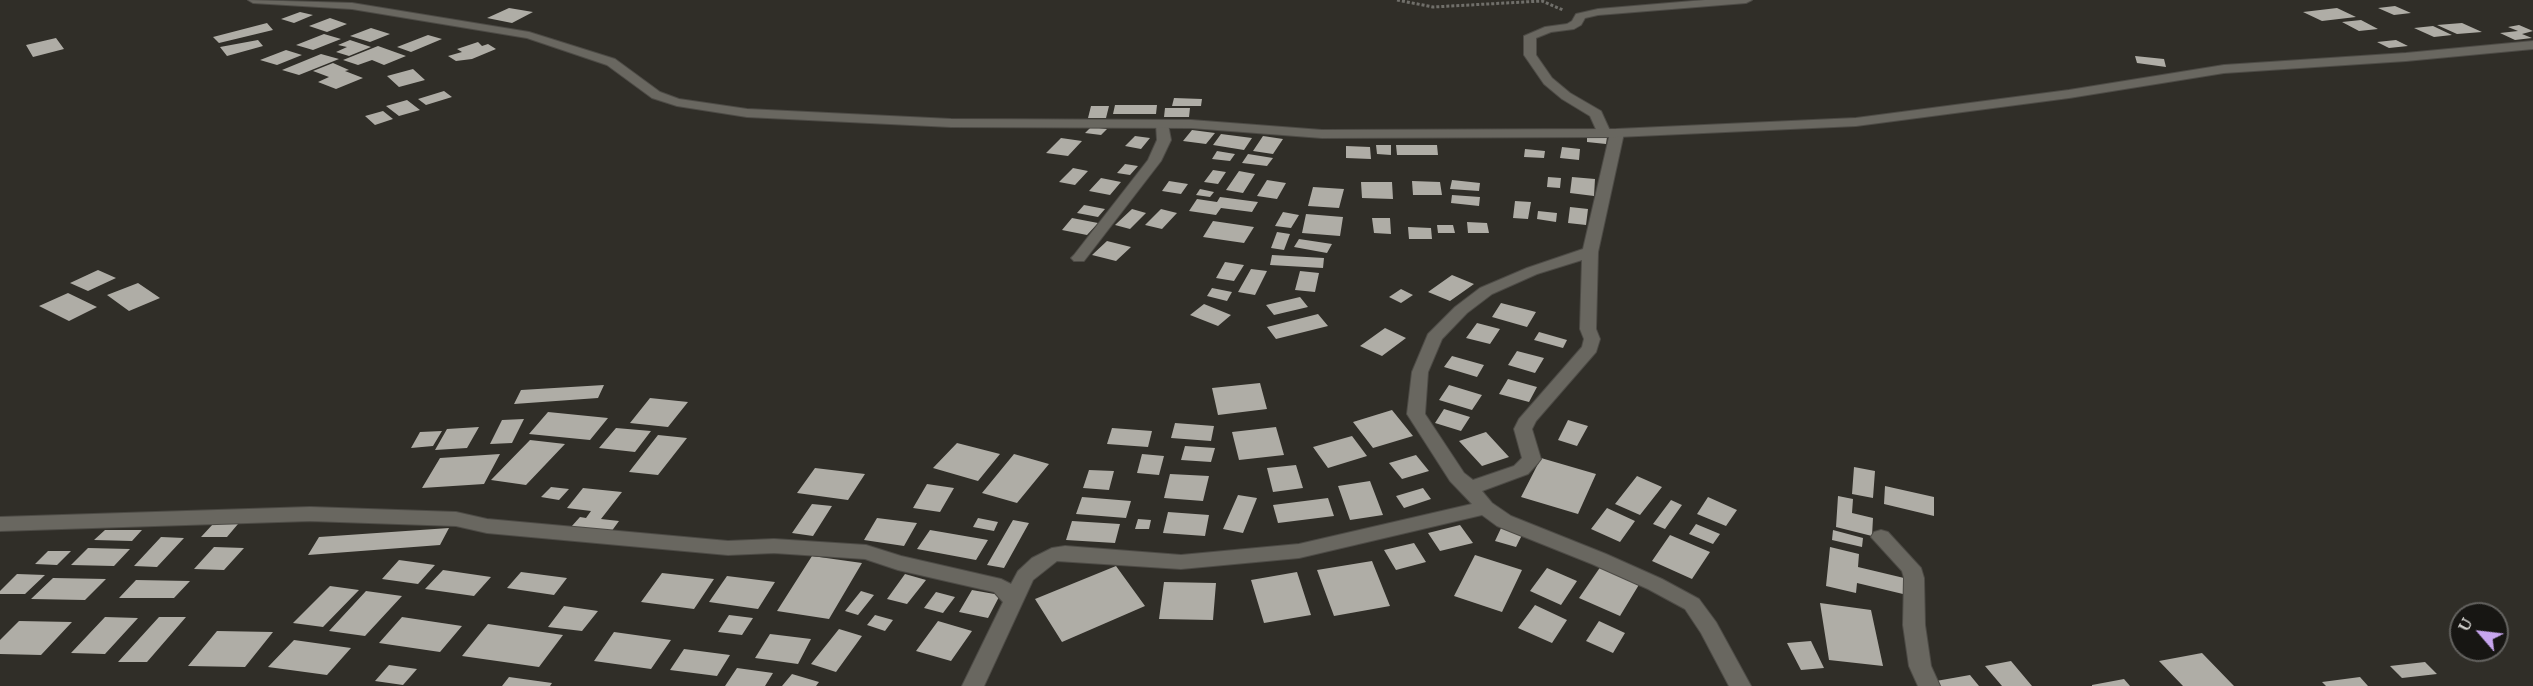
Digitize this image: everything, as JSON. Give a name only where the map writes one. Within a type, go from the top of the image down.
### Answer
[{"type":"street","points":[[253,0],[352,6],[529,35],[611,62],[656,95],[677,102],[747,113],[951,123],[1162,124],[1322,134],[1611,133],[1856,122],[2069,94],[2223,69],[2406,57],[2533,45]]},
{"type":"street","points":[[1470,488],[1521,470],[1532,459],[1523,429],[1528,419],[1590,348],[1592,339],[1588,329],[1590,252],[1611,133],[1596,114],[1566,96],[1548,81],[1530,55],[1530,36],[1549,29],[1570,27],[1577,23],[1580,16],[1598,12],[1746,0]]},
{"type":"street","points":[[1079,258],[1154,160],[1164,140],[1162,124]]},
{"type":"street","points":[[1590,252],[1532,271],[1486,291],[1461,310],[1434,337],[1420,372],[1416,414],[1457,477],[1470,488],[1485,508],[1504,522],[1608,563],[1692,604],[1709,628],[1740,686]]},
{"type":"street","points":[[973,686],[1025,576],[1052,555],[1065,553],[1181,562],[1299,551],[1485,508]]},
{"type":"street","points":[[0,524],[310,514],[456,519],[487,526],[728,548],[774,546],[866,552],[898,563],[1001,586],[1014,601]]},
{"type":"street","points":[[1881,537],[1911,568],[1914,578],[1914,625],[1920,666],[1929,686]]},
{"type":"path","points":[[1397,0],[1433,7],[1542,1],[1559,6],[1565,11],[1570,27]]},
{"type":"building","points":[[2395,6],[2411,13],[2394,15],[2378,8]]},
{"type":"building","points":[[509,8],[533,12],[512,23],[487,18]]},
{"type":"building","points":[[2337,8],[2356,17],[2322,21],[2303,12]]},
{"type":"building","points":[[300,12],[313,15],[294,23],[281,19]]},
{"type":"building","points":[[330,18],[347,24],[327,32],[309,26]]},
{"type":"building","points":[[2361,20],[2378,29],[2359,31],[2342,22]]},
{"type":"building","points":[[267,23],[273,30],[219,43],[213,37]]},
{"type":"building","points":[[2462,23],[2482,32],[2457,34],[2437,25]]},
{"type":"building","points":[[2519,25],[2533,31],[2522,34],[2532,38],[2515,40],[2500,33],[2518,31],[2508,27]]},
{"type":"building","points":[[2433,26],[2452,35],[2434,37],[2414,28]]},
{"type":"building","points":[[371,28],[390,34],[370,42],[350,36]]},
{"type":"building","points":[[324,34],[341,39],[313,50],[296,45]]},
{"type":"building","points":[[428,35],[442,39],[411,52],[397,47]]},
{"type":"building","points":[[56,38],[64,49],[33,57],[26,45]]},
{"type":"building","points":[[258,40],[263,46],[227,56],[220,47]]},
{"type":"building","points":[[350,40],[371,47],[349,56],[336,52],[347,47],[338,45]]},
{"type":"building","points":[[2396,40],[2408,46],[2389,48],[2377,42]]},
{"type":"building","points":[[478,42],[482,46],[488,44],[496,49],[472,59],[456,61],[448,56],[462,52],[457,49]]},
{"type":"building","points":[[378,46],[406,56],[384,65],[372,60],[358,65],[343,60]]},
{"type":"building","points":[[286,50],[302,55],[277,65],[260,60]]},
{"type":"building","points":[[321,54],[339,59],[299,75],[282,70]]},
{"type":"building","points":[[2135,56],[2164,59],[2166,67],[2137,63]]},
{"type":"building","points":[[333,63],[363,78],[336,89],[318,82],[329,77],[313,71]]},
{"type":"building","points":[[413,69],[425,80],[399,87],[387,76]]},
{"type":"building","points":[[444,91],[452,97],[426,105],[418,99]]},
{"type":"building","points":[[1174,98],[1202,99],[1201,106],[1172,106]]},
{"type":"building","points":[[407,100],[420,110],[399,116],[386,106]]},
{"type":"building","points":[[1115,105],[1157,105],[1156,114],[1113,114]]},
{"type":"building","points":[[1091,106],[1109,106],[1106,118],[1088,118]]},
{"type":"building","points":[[1165,108],[1190,108],[1189,117],[1164,117]]},
{"type":"building","points":[[383,111],[393,119],[375,125],[365,116]]},
{"type":"building","points":[[1091,127],[1107,129],[1101,135],[1085,133]]},
{"type":"building","points":[[1192,130],[1215,133],[1206,144],[1183,141]]},
{"type":"building","points":[[1221,134],[1252,138],[1244,150],[1213,145]]},
{"type":"building","points":[[1587,135],[1607,137],[1606,144],[1587,142]]},
{"type":"building","points":[[1135,136],[1150,138],[1141,149],[1125,146]]},
{"type":"building","points":[[1263,136],[1283,139],[1273,154],[1253,151]]},
{"type":"building","points":[[1061,138],[1082,141],[1068,156],[1046,153]]},
{"type":"building","points":[[1376,145],[1391,145],[1391,155],[1377,154]]},
{"type":"building","points":[[1396,145],[1437,145],[1438,155],[1397,155]]},
{"type":"building","points":[[1346,146],[1370,147],[1371,159],[1346,158]]},
{"type":"building","points":[[1562,147],[1580,149],[1579,160],[1560,158]]},
{"type":"building","points":[[1525,149],[1545,151],[1544,158],[1524,157]]},
{"type":"building","points":[[1217,151],[1235,154],[1230,161],[1212,159]]},
{"type":"building","points":[[1248,154],[1273,158],[1267,166],[1242,163]]},
{"type":"building","points":[[1125,164],[1138,166],[1130,175],[1117,173]]},
{"type":"building","points":[[1073,168],[1088,171],[1075,185],[1059,182]]},
{"type":"building","points":[[1213,170],[1226,172],[1218,184],[1204,182]]},
{"type":"building","points":[[1239,171],[1255,174],[1243,193],[1226,190]]},
{"type":"building","points":[[1548,177],[1561,178],[1560,188],[1547,187]]},
{"type":"building","points":[[1572,177],[1595,179],[1594,196],[1570,193]]},
{"type":"building","points":[[1101,178],[1121,182],[1110,195],[1089,191]]},
{"type":"building","points":[[1267,180],[1286,183],[1277,199],[1257,196]]},
{"type":"building","points":[[1452,180],[1480,183],[1479,191],[1450,189]]},
{"type":"building","points":[[1169,181],[1188,184],[1181,194],[1162,191]]},
{"type":"building","points":[[1412,181],[1440,182],[1442,195],[1413,195]]},
{"type":"building","points":[[1361,182],[1392,182],[1393,199],[1362,198]]},
{"type":"building","points":[[1313,187],[1344,189],[1339,208],[1308,206]]},
{"type":"building","points":[[1200,189],[1214,192],[1210,197],[1196,195]]},
{"type":"building","points":[[1452,195],[1480,197],[1479,206],[1451,203]]},
{"type":"building","points":[[1220,197],[1258,202],[1252,212],[1221,208],[1216,215],[1189,211],[1197,199],[1217,202]]},
{"type":"building","points":[[1515,201],[1531,202],[1528,219],[1513,218]]},
{"type":"building","points":[[1084,205],[1105,209],[1098,217],[1077,213]]},
{"type":"building","points":[[1570,207],[1588,209],[1586,225],[1568,223]]},
{"type":"building","points":[[1132,209],[1146,213],[1130,229],[1115,225]]},
{"type":"building","points":[[1161,209],[1177,213],[1162,229],[1145,225]]},
{"type":"building","points":[[1538,211],[1557,213],[1556,222],[1537,219]]},
{"type":"building","points":[[1283,212],[1299,215],[1291,228],[1275,226]]},
{"type":"building","points":[[1306,214],[1343,217],[1340,236],[1302,233]]},
{"type":"building","points":[[1072,218],[1098,223],[1087,235],[1062,230]]},
{"type":"building","points":[[1372,218],[1390,218],[1391,234],[1374,233]]},
{"type":"building","points":[[1213,221],[1254,227],[1244,243],[1203,237]]},
{"type":"building","points":[[1467,222],[1487,223],[1489,233],[1468,233]]},
{"type":"building","points":[[1437,225],[1453,225],[1455,233],[1438,233]]},
{"type":"building","points":[[1408,227],[1431,228],[1432,239],[1409,239]]},
{"type":"building","points":[[1277,232],[1290,234],[1284,250],[1271,248]]},
{"type":"building","points":[[1299,239],[1332,244],[1327,253],[1294,247]]},
{"type":"building","points":[[1107,241],[1131,247],[1116,261],[1092,255]]},
{"type":"building","points":[[1272,255],[1324,258],[1323,268],[1270,265]]},
{"type":"building","points":[[1225,262],[1244,265],[1234,281],[1216,278]]},
{"type":"building","points":[[1251,269],[1267,271],[1255,295],[1238,292]]},
{"type":"building","points":[[98,270],[116,278],[88,291],[70,283]]},
{"type":"building","points":[[1300,271],[1319,273],[1315,292],[1295,290]]},
{"type":"building","points":[[1452,275],[1474,284],[1450,301],[1428,292]]},
{"type":"building","points":[[138,283],[160,298],[129,311],[107,295]]},
{"type":"building","points":[[1212,288],[1232,292],[1227,301],[1207,296]]},
{"type":"building","points":[[1401,289],[1413,295],[1401,303],[1389,297]]},
{"type":"building","points":[[68,293],[97,307],[69,321],[39,306]]},
{"type":"building","points":[[1300,297],[1308,307],[1274,315],[1266,305]]},
{"type":"building","points":[[1501,303],[1536,312],[1527,327],[1492,317]]},
{"type":"building","points":[[1204,304],[1231,315],[1218,326],[1190,315]]},
{"type":"building","points":[[1318,314],[1328,326],[1276,339],[1267,327]]},
{"type":"building","points":[[1477,323],[1500,329],[1490,344],[1466,338]]},
{"type":"building","points":[[1385,328],[1406,338],[1382,356],[1360,346]]},
{"type":"building","points":[[1539,332],[1567,340],[1563,348],[1534,340]]},
{"type":"building","points":[[1517,351],[1544,358],[1535,373],[1508,365]]},
{"type":"building","points":[[1452,356],[1484,365],[1477,377],[1444,367]]},
{"type":"building","points":[[1508,379],[1537,387],[1529,402],[1499,394]]},
{"type":"building","points":[[1260,383],[1267,409],[1218,415],[1212,388]]},
{"type":"building","points":[[604,385],[598,398],[514,404],[521,390]]},
{"type":"building","points":[[1449,385],[1482,395],[1472,410],[1439,400]]},
{"type":"building","points":[[650,398],[688,402],[668,427],[630,423]]},
{"type":"building","points":[[1444,409],[1470,417],[1461,431],[1435,423]]},
{"type":"building","points":[[1392,410],[1413,436],[1373,448],[1353,422]]},
{"type":"building","points":[[548,412],[608,418],[590,440],[529,434]]},
{"type":"building","points":[[524,419],[512,443],[490,444],[502,420]]},
{"type":"building","points":[[1568,420],[1588,426],[1577,446],[1558,440]]},
{"type":"building","points":[[1175,423],[1214,426],[1211,441],[1171,438]]},
{"type":"building","points":[[479,427],[467,448],[435,450],[447,429]]},
{"type":"building","points":[[1276,427],[1284,455],[1239,460],[1232,432]]},
{"type":"building","points":[[616,428],[651,431],[635,452],[599,448]]},
{"type":"building","points":[[1112,428],[1152,431],[1148,447],[1107,444]]},
{"type":"building","points":[[442,431],[433,446],[411,448],[420,432]]},
{"type":"building","points":[[1486,432],[1509,457],[1482,466],[1459,441]]},
{"type":"building","points":[[658,435],[687,438],[658,475],[629,472]]},
{"type":"building","points":[[1352,436],[1367,456],[1328,468],[1313,447]]},
{"type":"building","points":[[530,440],[565,444],[526,485],[491,480]]},
{"type":"building","points":[[957,443],[1000,454],[978,481],[933,468]]},
{"type":"building","points":[[1185,446],[1215,448],[1211,462],[1181,460]]},
{"type":"building","points":[[500,454],[484,484],[422,488],[440,458]]},
{"type":"building","points":[[1014,454],[1049,464],[1017,503],[982,493]]},
{"type":"building","points":[[1142,454],[1164,456],[1159,475],[1137,473]]},
{"type":"building","points":[[1416,455],[1429,471],[1402,479],[1389,463]]},
{"type":"building","points":[[1541,458],[1596,474],[1578,514],[1521,497]]},
{"type":"building","points":[[1296,465],[1303,488],[1273,492],[1267,468]]},
{"type":"building","points":[[1854,467],[1875,471],[1873,498],[1852,494]]},
{"type":"building","points":[[815,468],[865,474],[848,500],[797,493]]},
{"type":"building","points":[[1089,470],[1114,471],[1109,490],[1083,488]]},
{"type":"building","points":[[1170,474],[1209,476],[1203,501],[1164,498]]},
{"type":"building","points":[[1637,476],[1662,487],[1640,515],[1615,504]]},
{"type":"building","points":[[1370,481],[1383,515],[1350,520],[1338,486]]},
{"type":"building","points":[[927,484],[954,488],[940,512],[913,508]]},
{"type":"building","points":[[1885,486],[1934,497],[1934,516],[1884,504]]},
{"type":"building","points":[[551,487],[569,489],[559,500],[541,497]]},
{"type":"building","points":[[583,488],[622,492],[601,519],[619,521],[611,532],[571,527],[580,517],[586,518],[591,511],[567,508]]},
{"type":"building","points":[[1423,488],[1431,499],[1404,508],[1396,496]]},
{"type":"building","points":[[1238,495],[1257,498],[1243,533],[1223,529]]},
{"type":"building","points":[[1838,496],[1853,499],[1852,513],[1873,518],[1872,536],[1836,527]]},
{"type":"building","points":[[1082,497],[1131,501],[1126,518],[1076,514]]},
{"type":"building","points":[[1708,497],[1737,510],[1726,526],[1697,514]]},
{"type":"building","points":[[1328,498],[1334,516],[1278,523],[1273,505]]},
{"type":"building","points":[[1671,500],[1682,505],[1665,529],[1653,524]]},
{"type":"building","points":[[812,504],[832,506],[813,536],[792,533]]},
{"type":"building","points":[[1607,508],[1635,521],[1620,542],[1591,529]]},
{"type":"building","points":[[1168,512],[1209,515],[1205,536],[1163,533]]},
{"type":"building","points":[[877,518],[917,523],[904,546],[864,540]]},
{"type":"building","points":[[978,518],[998,522],[994,531],[973,527]]},
{"type":"building","points":[[1138,519],[1151,520],[1149,529],[1135,529]]},
{"type":"building","points":[[1013,520],[1029,523],[1004,568],[987,565]]},
{"type":"building","points":[[1072,521],[1120,524],[1115,543],[1066,540]]},
{"type":"building","points":[[213,524],[238,524],[227,537],[201,537]]},
{"type":"building","points":[[1696,524],[1720,534],[1713,544],[1689,534]]},
{"type":"building","points":[[1460,525],[1473,543],[1440,551],[1428,533]]},
{"type":"building","points":[[1502,526],[1523,533],[1516,547],[1495,541]]},
{"type":"building","points":[[449,528],[440,545],[308,555],[319,537]]},
{"type":"building","points":[[105,530],[142,530],[132,541],[94,540]]},
{"type":"building","points":[[930,530],[988,540],[976,560],[917,549]]},
{"type":"building","points":[[1833,530],[1863,538],[1862,547],[1832,540]]},
{"type":"building","points":[[1670,535],[1710,552],[1692,579],[1652,561]]},
{"type":"building","points":[[161,537],[184,538],[157,567],[134,566]]},
{"type":"building","points":[[1414,543],[1426,562],[1396,570],[1384,550]]},
{"type":"building","points":[[214,547],[244,548],[224,570],[194,569]]},
{"type":"building","points":[[1830,547],[1859,554],[1858,567],[1904,578],[1903,594],[1857,583],[1856,593],[1826,586]]},
{"type":"building","points":[[88,548],[130,549],[114,566],[71,565]]},
{"type":"building","points":[[48,551],[71,551],[57,565],[35,564]]},
{"type":"building","points":[[1475,555],[1522,570],[1502,612],[1454,596]]},
{"type":"building","points":[[812,556],[862,563],[829,619],[777,611]]},
{"type":"building","points":[[399,560],[435,565],[418,584],[382,579]]},
{"type":"building","points":[[1372,561],[1390,606],[1334,616],[1317,570]]},
{"type":"building","points":[[1116,566],[1145,606],[1062,642],[1035,599]]},
{"type":"building","points":[[1601,566],[1640,583],[1620,616],[1579,598]]},
{"type":"building","points":[[1547,568],[1577,581],[1561,605],[1530,591]]},
{"type":"building","points":[[443,570],[491,577],[474,596],[425,589]]},
{"type":"building","points":[[521,572],[567,578],[554,595],[507,588]]},
{"type":"building","points":[[1297,572],[1311,615],[1264,623],[1251,580]]},
{"type":"building","points":[[662,573],[714,579],[694,609],[641,602]]},
{"type":"building","points":[[17,574],[45,575],[25,594],[0,594],[0,591]]},
{"type":"building","points":[[905,574],[926,580],[907,604],[887,599]]},
{"type":"building","points":[[727,576],[775,582],[758,609],[709,602]]},
{"type":"building","points":[[53,578],[106,579],[85,600],[31,599]]},
{"type":"building","points":[[136,580],[190,581],[174,598],[119,598]]},
{"type":"building","points":[[1164,582],[1216,583],[1213,620],[1159,619]]},
{"type":"building","points":[[330,586],[359,590],[323,627],[293,623]]},
{"type":"building","points":[[972,590],[1000,595],[988,618],[959,612]]},
{"type":"building","points":[[366,591],[402,596],[365,636],[329,631]]},
{"type":"building","points":[[861,591],[874,595],[858,615],[845,611]]},
{"type":"building","points":[[936,592],[955,597],[943,613],[924,608]]},
{"type":"building","points":[[1820,603],[1871,610],[1883,666],[1829,660]]},
{"type":"building","points":[[1535,605],[1567,620],[1552,643],[1518,628]]},
{"type":"building","points":[[564,606],[598,611],[582,631],[548,627]]},
{"type":"building","points":[[729,615],[753,618],[742,635],[718,632]]},
{"type":"building","points":[[875,615],[893,620],[885,631],[867,625]]},
{"type":"building","points":[[105,617],[138,618],[105,654],[71,653]]},
{"type":"building","points":[[159,617],[186,617],[147,662],[118,662]]},
{"type":"building","points":[[402,617],[462,626],[440,652],[379,643]]},
{"type":"building","points":[[19,621],[72,622],[41,655],[0,654],[0,640]]},
{"type":"building","points":[[938,621],[972,631],[951,661],[916,651]]},
{"type":"building","points":[[1599,621],[1625,633],[1613,653],[1586,641]]},
{"type":"building","points":[[488,624],[563,635],[539,667],[462,656]]},
{"type":"building","points":[[839,629],[862,636],[836,672],[811,664]]},
{"type":"building","points":[[217,631],[273,632],[245,667],[188,666]]},
{"type":"building","points":[[614,632],[671,640],[651,669],[594,661]]},
{"type":"building","points":[[770,634],[811,639],[798,664],[755,658]]},
{"type":"building","points":[[294,640],[351,648],[327,675],[268,667]]},
{"type":"building","points":[[1811,641],[1824,668],[1801,670],[1787,643]]},
{"type":"building","points":[[684,649],[730,655],[717,676],[670,670]]},
{"type":"building","points":[[2202,653],[2234,686],[2183,686],[2159,661]]},
{"type":"building","points":[[2011,661],[2032,686],[2002,686],[1985,666]]},
{"type":"building","points":[[2425,662],[2437,674],[2402,678],[2390,666]]},
{"type":"building","points":[[389,665],[417,669],[403,685],[375,681]]},
{"type":"building","points":[[737,668],[773,673],[765,686],[725,686]]},
{"type":"building","points":[[792,674],[819,682],[816,686],[782,686]]},
{"type":"building","points":[[1970,675],[1979,686],[1940,686],[1936,681]]},
{"type":"building","points":[[509,677],[552,683],[550,686],[502,686]]},
{"type":"building","points":[[2360,677],[2368,686],[2326,686],[2322,682]]},
{"type":"building","points":[[2124,679],[2130,686],[2092,686],[2092,685]]}]
